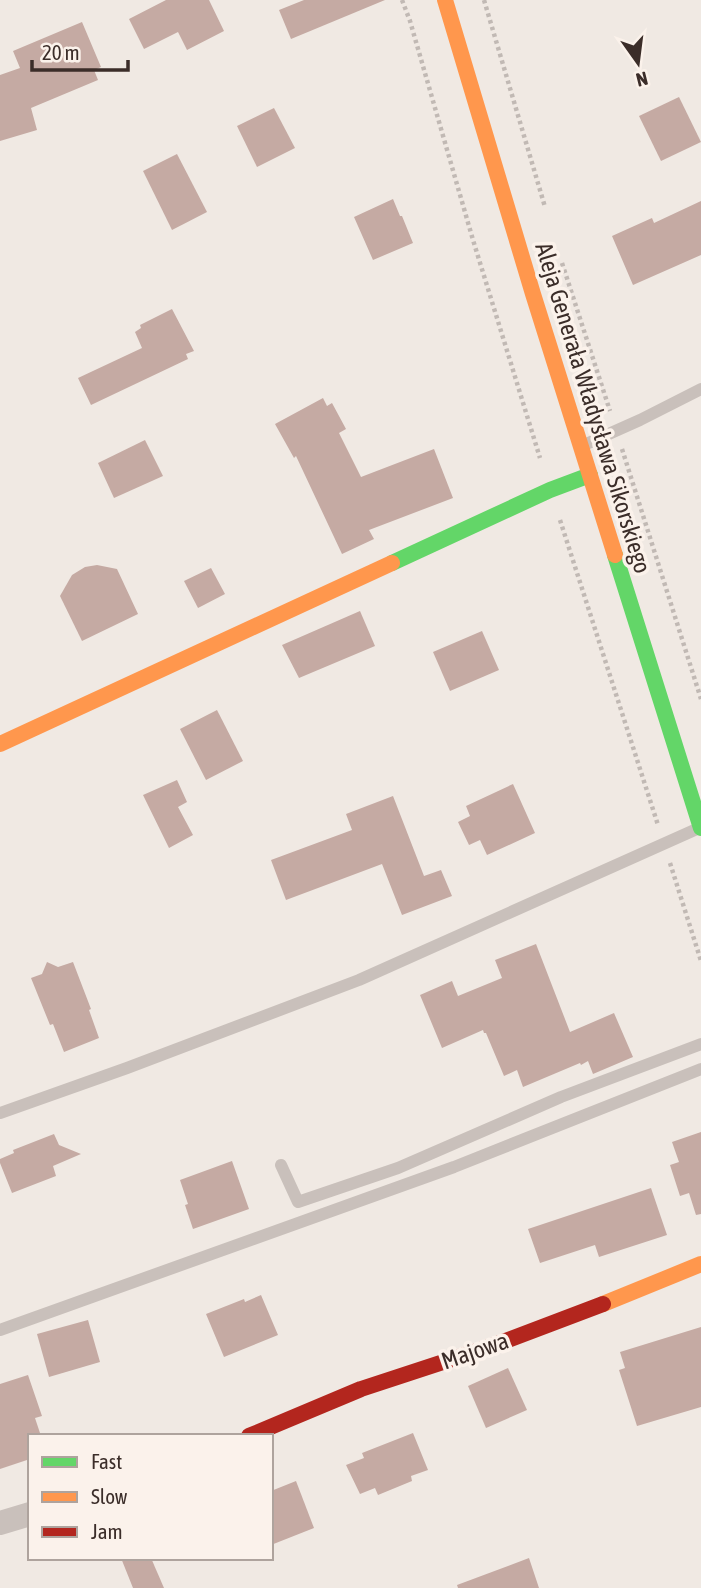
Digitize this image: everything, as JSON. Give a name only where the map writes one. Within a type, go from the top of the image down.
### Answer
[{"type":"street","name":"Aleja Generała Władysława Sikorskiego","points":[[445,0],[581,447],[701,828]]},
{"type":"street","points":[[0,744],[550,490],[590,475]]},
{"type":"street","name":"Majowa","points":[[254,1434],[361,1390],[555,1323],[701,1265]]},
{"type":"street","points":[[0,1523],[28,1515]]},
{"type":"lane","points":[[581,447],[701,389]]},
{"type":"lane","points":[[0,1113],[359,980],[701,828]]},
{"type":"lane","points":[[281,1165],[298,1202],[398,1168],[561,1097],[701,1044]]},
{"type":"lane","points":[[0,1330],[454,1167],[701,1069]]},
{"type":"path","points":[[484,0],[545,207]]},
{"type":"path","points":[[561,259],[701,699]]},
{"type":"building","points":[[166,0],[209,0],[224,31],[187,50],[178,32],[144,49],[129,19]]},
{"type":"building","points":[[304,0],[385,0],[291,39],[279,10]]},
{"type":"building","points":[[82,22],[101,67],[94,70],[98,80],[31,108],[37,130],[0,141],[0,75],[20,68],[13,51]]},
{"type":"building","points":[[679,97],[701,142],[661,161],[639,116]]},
{"type":"building","points":[[274,108],[295,148],[257,167],[237,126]]},
{"type":"building","points":[[177,154],[207,212],[172,230],[143,171]]},
{"type":"building","points":[[393,199],[413,243],[373,260],[354,217]]},
{"type":"building","points":[[701,201],[701,255],[633,285],[612,236],[652,218],[654,223]]},
{"type":"building","points":[[172,309],[194,351],[186,354],[188,359],[91,405],[78,378],[142,348],[135,332],[141,328],[140,325]]},
{"type":"building","points":[[323,398],[327,406],[332,403],[346,429],[339,433],[361,477],[434,449],[453,498],[369,530],[374,539],[342,554],[296,456],[294,458],[275,424]]},
{"type":"building","points":[[145,440],[163,476],[114,498],[98,463]]},
{"type":"building","points":[[97,565],[117,569],[138,614],[82,641],[60,596],[72,575],[85,567]]},
{"type":"building","points":[[211,568],[225,594],[198,608],[184,581]]},
{"type":"building","points":[[360,611],[375,646],[299,678],[282,645]]},
{"type":"building","points":[[482,631],[499,670],[450,691],[433,652]]},
{"type":"building","points":[[217,710],[243,761],[206,780],[180,729]]},
{"type":"building","points":[[177,780],[187,802],[178,807],[193,835],[169,848],[143,795]]},
{"type":"building","points":[[513,784],[535,833],[487,855],[480,840],[469,845],[458,822],[470,816],[466,806]]},
{"type":"building","points":[[393,796],[424,876],[441,870],[452,896],[402,915],[382,864],[286,900],[271,860],[352,830],[346,814]]},
{"type":"building","points":[[536,944],[570,1032],[614,1013],[633,1057],[593,1074],[588,1061],[581,1065],[580,1063],[523,1087],[517,1070],[504,1076],[483,1030],[442,1048],[420,995],[452,981],[458,996],[502,978],[495,960]]},
{"type":"building","points":[[47,962],[58,967],[73,962],[99,1038],[64,1052],[31,978],[42,974]]},
{"type":"building","points":[[701,1132],[701,1214],[696,1215],[689,1193],[680,1196],[670,1165],[679,1162],[672,1142]]},
{"type":"building","points":[[54,1134],[59,1145],[81,1154],[53,1166],[56,1176],[12,1193],[0,1159],[14,1153],[13,1150]]},
{"type":"building","points":[[232,1161],[249,1209],[193,1229],[180,1180]]},
{"type":"building","points":[[651,1188],[667,1235],[599,1257],[595,1245],[540,1263],[528,1229]]},
{"type":"building","points":[[261,1295],[278,1335],[224,1357],[206,1314]]},
{"type":"building","points":[[88,1320],[100,1362],[49,1377],[37,1334]]},
{"type":"building","points":[[701,1327],[701,1407],[637,1426],[619,1370],[625,1368],[620,1352]]},
{"type":"building","points":[[508,1368],[527,1410],[486,1428],[468,1386]]},
{"type":"building","points":[[28,1375],[42,1416],[35,1418],[40,1434],[28,1434],[28,1460],[0,1469],[0,1384]]},
{"type":"building","points":[[413,1433],[428,1470],[411,1476],[412,1481],[378,1495],[375,1488],[360,1494],[346,1465],[364,1458],[362,1453]]},
{"type":"building","points":[[296,1481],[314,1528],[273,1544],[273,1490]]},
{"type":"building","points":[[529,1558],[539,1588],[458,1588],[457,1585]]},
{"type":"building","points":[[122,1560],[152,1560],[164,1588],[133,1588]]},
{"type":"traffic: fast","points":[[392,563],[550,490],[590,475]]},
{"type":"traffic: fast","points":[[615,555],[701,828]]},
{"type":"traffic: slow","points":[[445,0],[615,555]]},
{"type":"traffic: slow","points":[[0,744],[392,563]]},
{"type":"traffic: slow","points":[[603,1304],[701,1264]]},
{"type":"traffic: jam","points":[[254,1434],[361,1389],[492,1346],[603,1304]]}]
